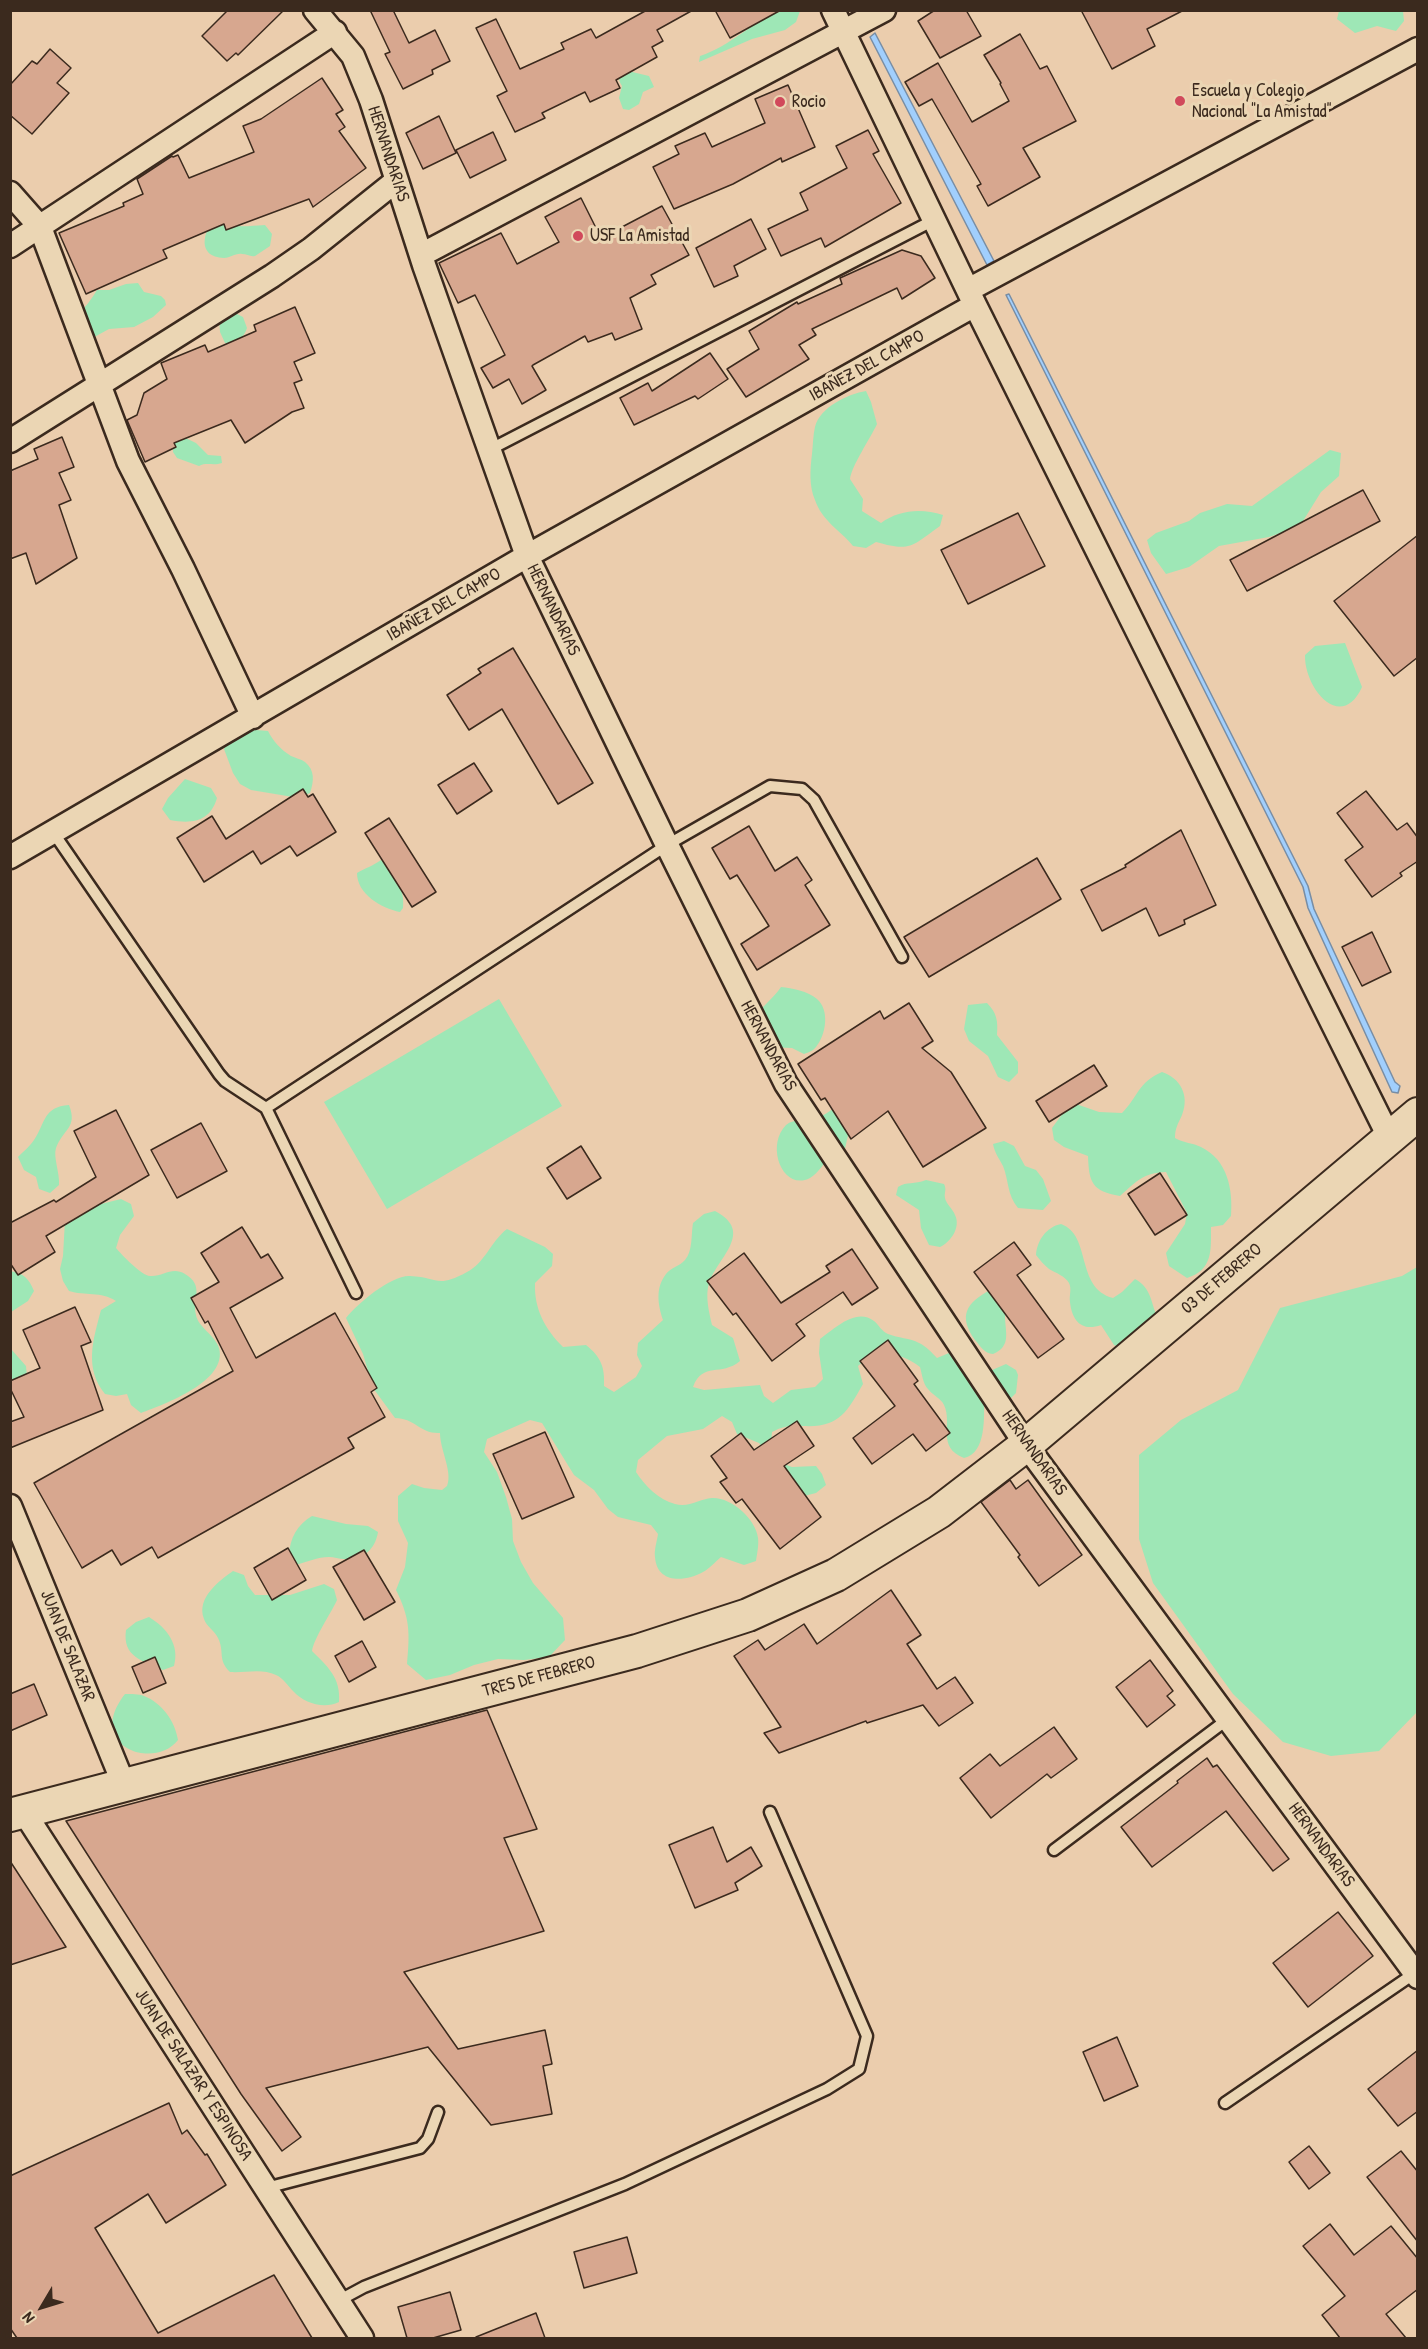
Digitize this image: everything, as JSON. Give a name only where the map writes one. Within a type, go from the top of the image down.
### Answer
[{"type":"street","name":"HERNANDARIAS","points":[[315,10],[353,56],[371,100],[421,255],[527,556],[786,1084],[1026,1444],[1416,1975]]},
{"type":"street","points":[[833,10],[971,298],[1389,1137]]},
{"type":"street","points":[[421,255],[884,10]]},
{"type":"street","points":[[10,246],[335,32]]},
{"type":"street","name":"IBAÑEZ DEL CAMPO","points":[[10,857],[971,298],[1418,49]]},
{"type":"street","points":[[10,441],[272,276],[311,249],[396,181]]},
{"type":"street","points":[[10,193],[40,228],[128,461],[183,568],[253,717]]},
{"type":"street","name":"03 DE FEBRERO","points":[[1026,1444],[1418,1114]]},
{"type":"street","name":"TRES DE FEBRERO","points":[[17,1813],[637,1651],[748,1616],[836,1575],[939,1512],[1026,1444]]},
{"type":"street","name":"JUAN DE SALAZAR","points":[[10,1506],[124,1785]]},
{"type":"street","name":"JUAN DE SALAZAR Y ESPINOSA","points":[[17,1813],[266,2188],[362,2338]]},
{"type":"lane","points":[[489,450],[934,220]]},
{"type":"lane","points":[[266,1108],[667,845],[770,786],[802,789],[814,800],[902,957]]},
{"type":"lane","points":[[53,832],[219,1074],[225,1081],[266,1108],[356,1293]]},
{"type":"lane","points":[[1054,1850],[1228,1719]]},
{"type":"lane","points":[[339,2301],[364,2287],[625,2184],[827,2089],[860,2069],[867,2036],[770,1812]]},
{"type":"lane","points":[[1225,2103],[1416,1975]]},
{"type":"lane","points":[[266,2188],[420,2148],[428,2139],[438,2112]]},
{"type":"green space","points":[[782,11],[800,11],[796,22],[785,30],[752,39],[699,62],[700,56],[722,46],[771,15]]},
{"type":"green space","points":[[1339,11],[1403,11],[1404,21],[1396,31],[1377,26],[1355,33],[1337,19]]},
{"type":"green space","points":[[624,70],[649,76],[654,87],[643,92],[639,104],[629,110],[623,109],[619,98],[622,86],[619,78]]},
{"type":"green space","points":[[216,217],[234,226],[265,225],[272,234],[270,246],[255,256],[240,254],[226,258],[215,257],[206,248],[205,236]]},
{"type":"green space","points":[[138,283],[144,292],[161,296],[166,305],[153,317],[134,327],[109,329],[87,341],[78,314],[97,290],[109,290],[126,284]]},
{"type":"green space","points":[[231,311],[243,317],[247,328],[239,340],[225,343],[220,332],[219,317]]},
{"type":"green space","points":[[866,391],[877,424],[850,479],[863,499],[862,511],[881,523],[895,515],[918,511],[943,515],[940,526],[917,542],[904,547],[876,542],[866,548],[853,546],[822,514],[813,495],[811,466],[814,433],[818,420],[836,403],[851,395]]},
{"type":"green space","points":[[173,432],[196,443],[208,455],[221,456],[222,463],[199,466],[177,458],[173,452]]},
{"type":"green space","points":[[1330,450],[1341,453],[1339,476],[1321,492],[1303,521],[1295,528],[1269,537],[1219,546],[1189,567],[1166,574],[1151,553],[1147,540],[1156,533],[1189,521],[1200,513],[1227,504],[1252,506]]},
{"type":"green space","points":[[1345,643],[1362,687],[1353,700],[1344,706],[1334,706],[1325,701],[1317,692],[1306,668],[1305,655],[1315,646]]},
{"type":"green space","points":[[244,731],[268,731],[284,751],[308,765],[313,776],[310,793],[299,798],[251,790],[240,784],[224,749],[229,738]]},
{"type":"green space","points":[[185,779],[211,788],[217,798],[210,812],[199,820],[186,822],[170,820],[162,809],[168,798]]},
{"type":"green space","points":[[381,860],[386,863],[401,889],[403,908],[400,912],[371,899],[358,881],[357,873]]},
{"type":"green space","points":[[781,987],[809,994],[817,999],[824,1009],[825,1023],[822,1036],[815,1048],[804,1054],[792,1048],[768,1047],[755,1017]]},
{"type":"green space","points":[[499,999],[562,1106],[387,1209],[324,1102]]},
{"type":"green space","points":[[987,1003],[996,1017],[997,1035],[1018,1062],[1018,1073],[1009,1082],[998,1077],[988,1056],[969,1041],[964,1029],[968,1005]]},
{"type":"green space","points":[[1162,1072],[1174,1078],[1184,1094],[1184,1108],[1175,1138],[1201,1147],[1210,1153],[1223,1168],[1230,1186],[1231,1216],[1223,1225],[1211,1227],[1209,1258],[1202,1270],[1187,1278],[1169,1266],[1166,1253],[1185,1224],[1187,1213],[1166,1172],[1146,1176],[1120,1196],[1103,1191],[1091,1179],[1088,1156],[1064,1147],[1054,1140],[1052,1128],[1066,1109],[1076,1104],[1099,1112],[1122,1113],[1143,1085]]},
{"type":"green space","points":[[69,1105],[71,1124],[55,1152],[59,1185],[50,1193],[39,1189],[36,1177],[24,1170],[18,1157],[34,1140],[46,1116],[54,1109]]},
{"type":"green space","points":[[837,1107],[849,1131],[844,1153],[832,1154],[810,1178],[800,1181],[792,1179],[780,1165],[777,1155],[780,1134],[789,1123],[817,1118]]},
{"type":"green space","points":[[1004,1141],[1014,1146],[1025,1166],[1036,1170],[1043,1179],[1051,1201],[1043,1210],[1018,1208],[1014,1203],[1003,1166],[993,1144]]},
{"type":"green space","points":[[926,1180],[944,1184],[946,1200],[957,1220],[954,1234],[940,1247],[929,1245],[921,1228],[919,1210],[896,1195],[901,1185]]},
{"type":"green space","points":[[121,1199],[131,1204],[134,1216],[120,1235],[116,1248],[146,1275],[155,1276],[176,1271],[191,1279],[196,1288],[197,1319],[219,1348],[219,1360],[214,1371],[205,1381],[165,1404],[141,1413],[131,1405],[127,1394],[116,1396],[105,1394],[94,1374],[93,1343],[101,1310],[116,1301],[105,1296],[69,1291],[60,1269],[65,1220],[97,1205]]},
{"type":"green space","points":[[715,1211],[727,1219],[732,1227],[733,1236],[709,1283],[707,1293],[709,1309],[712,1325],[733,1338],[740,1361],[733,1366],[702,1374],[693,1387],[704,1390],[760,1385],[764,1396],[773,1403],[791,1390],[815,1387],[823,1379],[819,1353],[820,1339],[838,1325],[860,1316],[874,1321],[888,1334],[922,1344],[937,1358],[949,1353],[954,1354],[969,1380],[1006,1364],[1016,1370],[1018,1375],[1016,1393],[1007,1402],[984,1397],[983,1433],[977,1449],[964,1458],[950,1448],[944,1405],[926,1387],[920,1367],[897,1355],[873,1356],[858,1366],[863,1384],[852,1403],[834,1421],[815,1426],[787,1426],[772,1432],[771,1443],[781,1463],[792,1467],[816,1466],[822,1474],[826,1485],[816,1493],[804,1496],[759,1443],[737,1434],[732,1422],[722,1416],[703,1429],[667,1436],[638,1460],[636,1472],[644,1482],[658,1496],[675,1504],[685,1505],[712,1498],[727,1501],[748,1517],[758,1538],[756,1561],[744,1565],[721,1557],[703,1572],[680,1579],[666,1576],[657,1566],[655,1548],[658,1534],[651,1525],[618,1517],[608,1509],[594,1490],[574,1475],[542,1423],[530,1420],[487,1439],[484,1452],[497,1472],[506,1497],[512,1519],[513,1541],[521,1562],[533,1583],[563,1618],[565,1640],[549,1657],[524,1660],[498,1659],[474,1665],[450,1675],[426,1680],[407,1664],[408,1625],[396,1590],[405,1567],[408,1543],[398,1521],[398,1496],[412,1484],[442,1490],[447,1486],[448,1474],[440,1433],[427,1431],[408,1420],[395,1418],[373,1388],[363,1354],[346,1318],[366,1298],[394,1280],[410,1276],[443,1281],[467,1272],[479,1263],[507,1229],[545,1247],[553,1254],[552,1266],[535,1283],[536,1301],[542,1318],[563,1347],[586,1345],[591,1349],[601,1363],[604,1386],[614,1392],[636,1377],[642,1366],[637,1355],[638,1343],[663,1320],[659,1303],[660,1285],[668,1272],[688,1256],[693,1223],[704,1214]]},
{"type":"green space","points":[[1061,1224],[1071,1230],[1077,1239],[1088,1273],[1093,1284],[1101,1292],[1113,1298],[1135,1279],[1148,1292],[1158,1319],[1125,1350],[1114,1345],[1101,1325],[1088,1327],[1079,1323],[1071,1309],[1069,1283],[1047,1267],[1036,1255],[1043,1235],[1051,1228]]},
{"type":"green space","points":[[1417,1267],[1417,1712],[1379,1751],[1331,1756],[1283,1742],[1233,1694],[1153,1583],[1139,1539],[1139,1455],[1181,1420],[1238,1390],[1280,1308],[1402,1276]]},
{"type":"green space","points":[[10,1271],[25,1277],[34,1291],[28,1301],[11,1312]]},
{"type":"green space","points":[[990,1290],[1007,1302],[1005,1343],[999,1351],[993,1354],[985,1351],[975,1340],[966,1317],[970,1305]]},
{"type":"green space","points":[[11,1349],[26,1366],[27,1377],[11,1385]]},
{"type":"green space","points":[[312,1516],[346,1524],[368,1526],[378,1532],[374,1544],[367,1553],[357,1558],[325,1557],[296,1565],[289,1555],[291,1543],[298,1528]]},
{"type":"green space","points":[[233,1571],[244,1575],[255,1595],[290,1595],[324,1584],[334,1589],[337,1600],[312,1651],[336,1680],[339,1702],[321,1705],[309,1702],[271,1673],[230,1672],[222,1659],[218,1638],[205,1622],[202,1611],[210,1591]]},
{"type":"green space","points":[[149,1617],[161,1626],[170,1638],[175,1651],[174,1666],[163,1670],[141,1661],[127,1646],[126,1630],[136,1622]]},
{"type":"green space","points":[[125,1694],[142,1695],[162,1708],[171,1720],[178,1740],[167,1749],[154,1753],[140,1753],[127,1748],[117,1740],[113,1727],[115,1712]]},
{"type":"water","points":[[875,33],[994,261],[987,265],[870,37]]},
{"type":"water","points":[[1009,294],[1308,886],[1314,909],[1395,1082],[1400,1086],[1398,1093],[1392,1092],[1308,908],[1303,887],[1006,295]]},
{"type":"building","points":[[228,10],[284,10],[238,55],[236,53],[227,61],[202,36]]},
{"type":"building","points":[[370,10],[393,10],[409,43],[435,30],[450,61],[432,70],[433,74],[403,89],[385,54],[390,52]]},
{"type":"building","points":[[647,10],[693,10],[657,30],[663,41],[652,47],[657,57],[616,80],[620,88],[590,102],[585,92],[542,113],[545,118],[515,132],[497,96],[507,91],[476,28],[496,19],[520,69],[564,49],[561,43],[591,29],[596,38]]},
{"type":"building","points":[[715,10],[781,10],[730,38]]},
{"type":"building","points":[[935,10],[966,10],[981,36],[940,58],[918,21]]},
{"type":"building","points":[[1081,10],[1184,10],[1147,29],[1155,46],[1112,69]]},
{"type":"building","points":[[1020,34],[1040,69],[1047,66],[1076,121],[1023,148],[1040,177],[988,206],[977,186],[981,184],[932,99],[919,106],[905,82],[938,63],[972,122],[1009,101],[984,55]]},
{"type":"building","points":[[50,49],[71,68],[57,83],[69,93],[32,134],[10,115],[10,85],[32,61],[37,64]]},
{"type":"building","points":[[322,78],[343,110],[336,114],[345,127],[339,131],[366,168],[313,207],[309,199],[226,230],[224,224],[163,250],[167,258],[86,294],[59,233],[124,206],[123,203],[143,194],[137,179],[172,156],[178,155],[189,178],[254,152],[243,126],[261,119]]},
{"type":"building","points":[[788,85],[815,147],[782,162],[781,158],[733,184],[674,209],[653,167],[679,154],[675,146],[705,133],[712,147],[765,123],[755,99]]},
{"type":"building","points":[[439,116],[456,153],[423,169],[406,133]]},
{"type":"building","points":[[868,130],[879,151],[873,154],[901,203],[825,247],[821,238],[781,256],[768,229],[808,210],[800,193],[847,168],[836,146]]},
{"type":"building","points":[[493,132],[506,160],[470,178],[456,150]]},
{"type":"building","points":[[581,198],[601,238],[662,206],[689,255],[651,275],[656,284],[630,298],[642,329],[615,340],[612,333],[588,342],[585,336],[533,365],[546,390],[522,404],[509,379],[493,388],[481,368],[505,355],[475,295],[458,303],[439,263],[501,233],[517,264],[559,242],[545,217]]},
{"type":"building","points":[[751,219],[766,249],[734,266],[738,276],[714,287],[696,248]]},
{"type":"building","points":[[902,250],[921,256],[935,278],[902,299],[897,288],[812,329],[816,335],[799,345],[809,359],[746,397],[727,369],[759,349],[749,331],[797,302],[798,304],[842,284],[840,278]]},
{"type":"building","points":[[295,307],[315,353],[294,362],[302,380],[294,383],[304,408],[292,412],[245,443],[231,420],[174,443],[176,447],[145,462],[127,420],[137,415],[144,393],[167,379],[161,363],[205,345],[208,352],[256,331],[254,325]]},
{"type":"building","points":[[710,353],[728,379],[698,399],[695,396],[634,425],[620,398],[648,383],[652,391]]},
{"type":"building","points":[[62,437],[74,467],[59,473],[71,500],[59,505],[77,558],[36,584],[26,553],[10,559],[10,471],[38,459],[34,449]]},
{"type":"building","points":[[1363,490],[1380,521],[1247,591],[1230,560]]},
{"type":"building","points":[[1018,513],[1045,566],[968,604],[941,550]]},
{"type":"building","points":[[1418,535],[1418,657],[1394,676],[1334,601]]},
{"type":"building","points":[[513,648],[593,783],[558,804],[502,709],[469,730],[447,695],[481,673],[478,669]]},
{"type":"building","points":[[474,763],[492,791],[457,814],[438,785]]},
{"type":"building","points":[[303,789],[308,797],[313,794],[336,832],[297,856],[290,846],[261,864],[253,851],[204,882],[177,838],[212,816],[226,839]]},
{"type":"building","points":[[1366,791],[1397,830],[1407,823],[1418,838],[1418,861],[1400,873],[1402,876],[1372,897],[1345,860],[1363,847],[1337,813]]},
{"type":"building","points":[[389,818],[436,892],[412,907],[365,833]]},
{"type":"building","points":[[749,826],[775,871],[797,857],[812,880],[805,885],[830,925],[757,970],[741,944],[769,926],[737,875],[730,879],[712,848]]},
{"type":"building","points":[[1181,830],[1216,905],[1184,920],[1185,924],[1159,936],[1146,908],[1102,931],[1081,890],[1126,867],[1125,865]]},
{"type":"building","points":[[1037,858],[1061,899],[929,977],[904,937]]},
{"type":"building","points":[[1372,932],[1391,972],[1362,986],[1342,947]]},
{"type":"building","points":[[909,1003],[933,1041],[922,1048],[951,1072],[986,1128],[923,1167],[888,1111],[851,1139],[825,1098],[821,1100],[798,1064],[880,1011],[884,1019]]},
{"type":"building","points":[[1094,1065],[1107,1086],[1049,1122],[1036,1101]]},
{"type":"building","points":[[116,1110],[149,1175],[46,1236],[55,1252],[18,1275],[10,1263],[10,1223],[54,1200],[56,1202],[96,1177],[74,1131]]},
{"type":"building","points":[[201,1123],[227,1171],[177,1198],[151,1150]]},
{"type":"building","points":[[581,1146],[601,1178],[567,1199],[547,1168]]},
{"type":"building","points":[[1160,1173],[1187,1215],[1155,1235],[1128,1194]]},
{"type":"building","points":[[242,1227],[261,1258],[268,1254],[283,1278],[230,1308],[256,1358],[335,1313],[377,1388],[371,1392],[385,1417],[348,1438],[354,1448],[158,1558],[152,1547],[121,1565],[112,1550],[82,1568],[34,1483],[233,1371],[208,1321],[205,1323],[191,1298],[219,1282],[201,1253]]},
{"type":"building","points":[[1014,1242],[1031,1265],[1017,1275],[1064,1339],[1038,1358],[974,1272]]},
{"type":"building","points":[[852,1249],[878,1288],[852,1305],[843,1292],[796,1324],[805,1336],[772,1361],[736,1313],[733,1315],[707,1281],[744,1253],[781,1303],[830,1272],[826,1266]]},
{"type":"building","points":[[75,1307],[91,1342],[81,1346],[103,1410],[10,1448],[10,1422],[24,1417],[10,1388],[10,1381],[40,1368],[23,1330]]},
{"type":"building","points":[[888,1340],[918,1381],[914,1384],[950,1433],[926,1451],[913,1434],[872,1464],[853,1438],[895,1406],[860,1361]]},
{"type":"building","points":[[797,1421],[814,1446],[784,1466],[821,1517],[780,1549],[742,1499],[736,1503],[720,1482],[727,1478],[711,1456],[741,1433],[754,1450]]},
{"type":"building","points":[[545,1432],[574,1497],[522,1519],[493,1454]]},
{"type":"building","points":[[1010,1480],[1016,1489],[1028,1480],[1082,1555],[1039,1586],[1018,1557],[1020,1555],[981,1502]]},
{"type":"building","points":[[288,1548],[306,1580],[272,1600],[254,1568]]},
{"type":"building","points":[[364,1550],[395,1602],[364,1620],[333,1567]]},
{"type":"building","points":[[891,1590],[921,1635],[907,1644],[937,1689],[955,1677],[973,1703],[939,1726],[923,1705],[867,1723],[866,1721],[779,1753],[764,1733],[781,1727],[734,1656],[758,1640],[765,1650],[804,1624],[817,1644]]},
{"type":"building","points":[[362,1641],[376,1667],[349,1682],[335,1656]]},
{"type":"building","points":[[155,1657],[166,1683],[143,1693],[132,1667]]},
{"type":"building","points":[[1150,1660],[1173,1691],[1167,1696],[1175,1705],[1147,1727],[1116,1687]]},
{"type":"building","points":[[34,1684],[47,1715],[10,1731],[10,1694]]},
{"type":"building","points":[[487,1710],[537,1829],[504,1838],[544,1931],[404,1972],[458,2049],[545,2030],[552,2064],[543,2066],[552,2114],[491,2125],[428,2047],[266,2088],[301,2137],[282,2151],[241,2094],[66,1821]]},
{"type":"building","points":[[1054,1727],[1077,1759],[1051,1778],[1047,1774],[991,1818],[960,1778],[990,1754],[1000,1766]]},
{"type":"building","points":[[1207,1758],[1213,1767],[1217,1765],[1289,1859],[1273,1871],[1226,1811],[1152,1867],[1121,1827]]},
{"type":"building","points":[[713,1827],[727,1862],[751,1847],[762,1866],[735,1883],[738,1890],[695,1908],[669,1845]]},
{"type":"building","points":[[10,1861],[66,1947],[10,1965]]},
{"type":"building","points":[[1338,1912],[1373,1956],[1308,2007],[1273,1963]]},
{"type":"building","points":[[1117,2037],[1138,2086],[1104,2101],[1083,2052]]},
{"type":"building","points":[[1418,2050],[1418,2111],[1398,2126],[1368,2089]]},
{"type":"building","points":[[169,2103],[182,2134],[187,2130],[205,2155],[207,2154],[226,2185],[166,2223],[148,2194],[95,2228],[158,2333],[274,2275],[312,2338],[17,2338],[10,2328],[10,2176]]},
{"type":"building","points":[[1309,2146],[1330,2173],[1309,2189],[1289,2162]]},
{"type":"building","points":[[1401,2151],[1418,2172],[1418,2242],[1367,2177]]},
{"type":"building","points":[[1330,2224],[1354,2255],[1391,2226],[1418,2259],[1418,2289],[1386,2314],[1406,2338],[1340,2338],[1322,2315],[1345,2296],[1303,2246]]},
{"type":"building","points":[[627,2237],[637,2273],[584,2288],[574,2252]]},
{"type":"building","points":[[450,2292],[461,2330],[433,2338],[407,2338],[398,2307]]},
{"type":"building","points":[[536,2313],[545,2338],[476,2338],[476,2337]]},
{"type":"place","name":"Escuela y Colegio Nacional \"La Amistad\"","points":[[1180,101]]},
{"type":"place","name":"Rocio","points":[[780,102]]},
{"type":"place","name":"USF La Amistad","points":[[578,236]]}]
